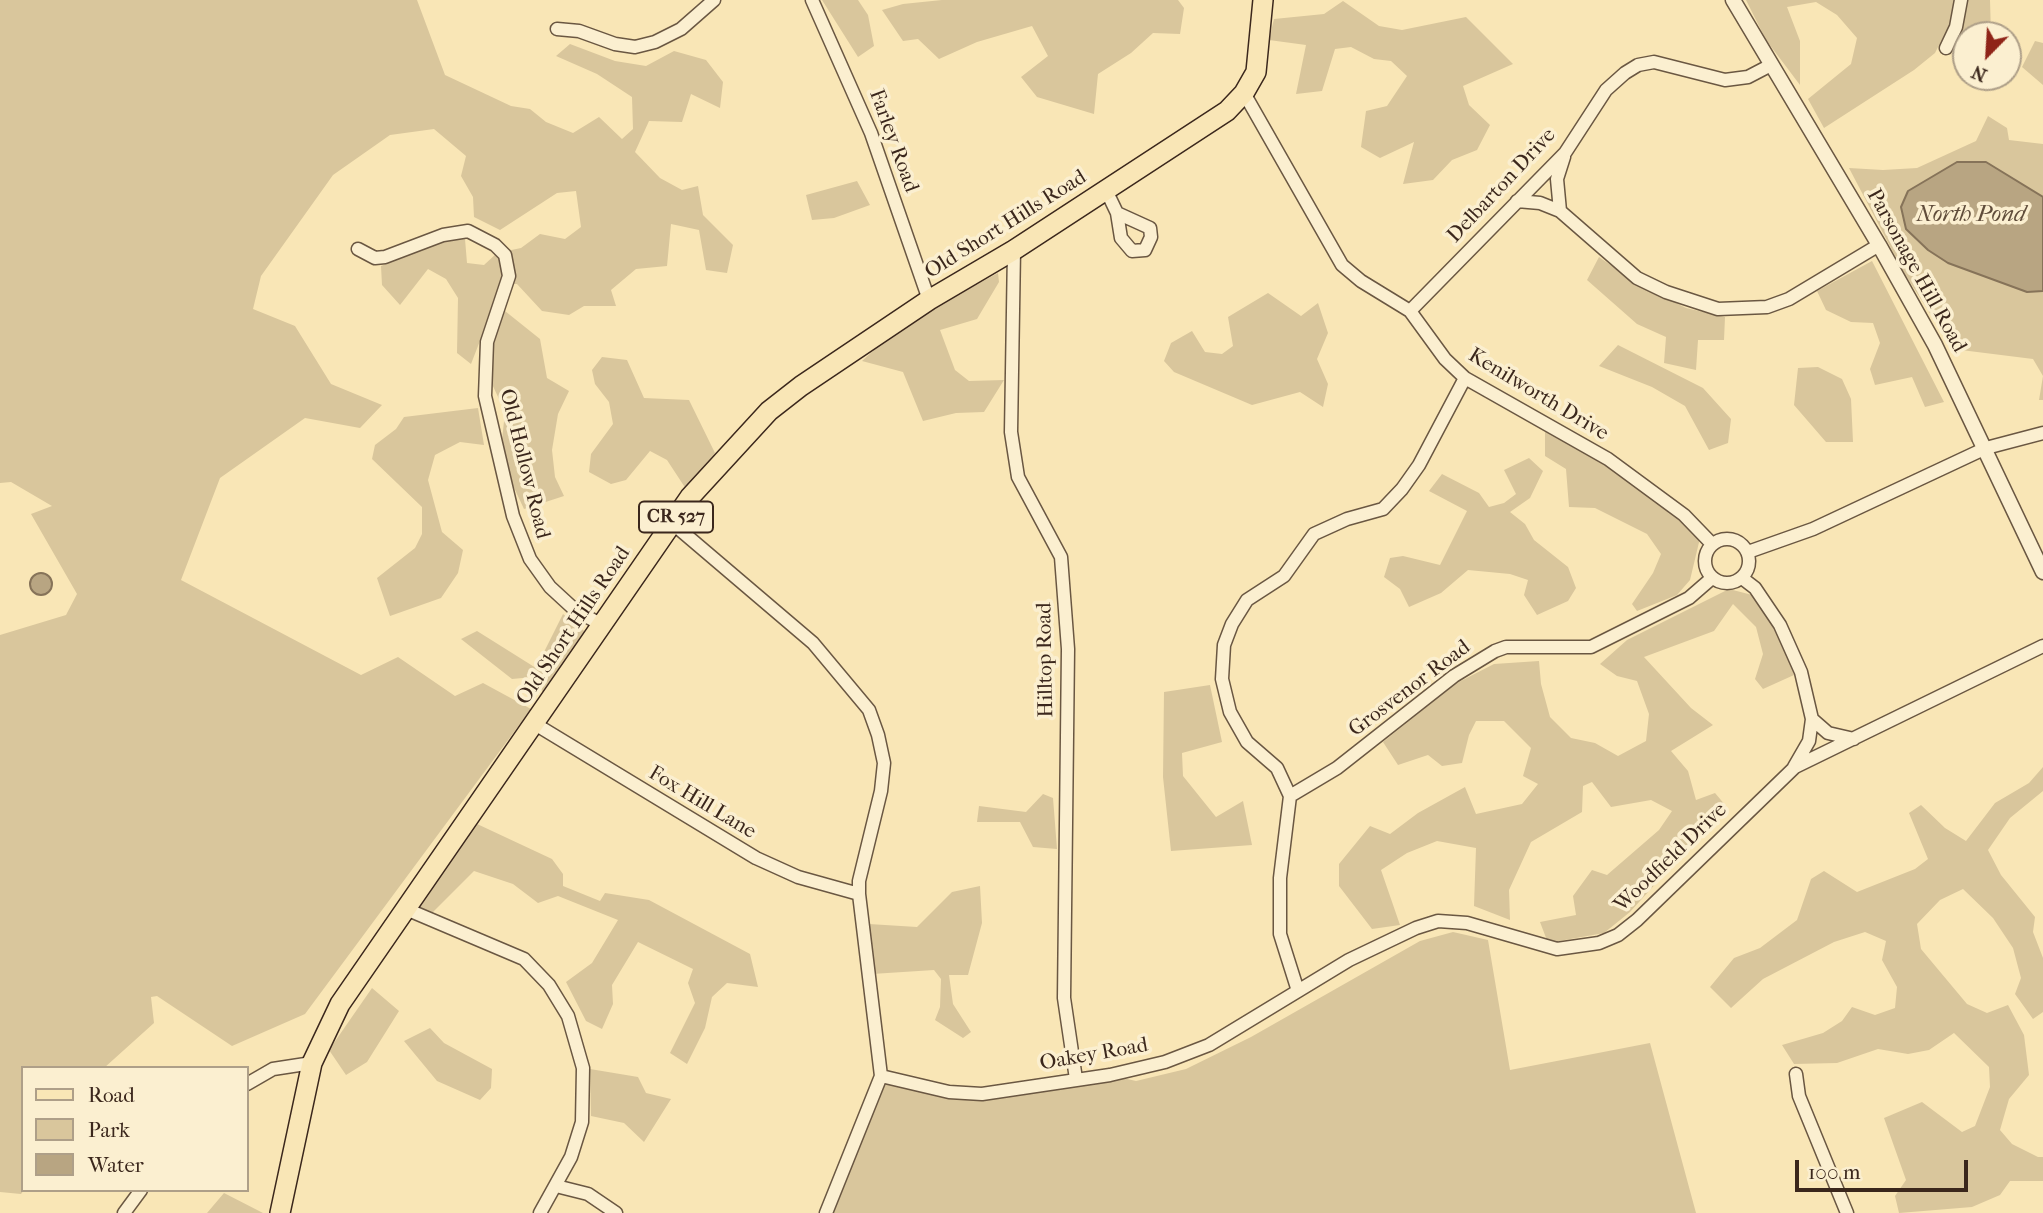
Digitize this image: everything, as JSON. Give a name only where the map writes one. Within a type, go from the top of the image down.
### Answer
[{"type":"main road","name":"Old Short Hills Road","points":[[280,1213],[312,1063],[340,1004],[672,523],[712,471],[769,411],[929,300],[1014,250],[1227,111],[1244,93],[1256,72],[1263,0]]},
{"type":"street","points":[[557,29],[579,31],[615,44],[635,47],[655,42],[681,30],[714,0]]},
{"type":"street","name":"Farley Road","points":[[812,0],[871,133],[929,300]]},
{"type":"street","name":"Parsonage Hill Road","points":[[1733,0],[1879,244],[1935,345],[2043,572]]},
{"type":"street","points":[[1946,48],[1956,27],[1961,0]]},
{"type":"street","name":"Delbarton Drive","points":[[1410,310],[1565,153],[1606,90],[1638,65],[1668,63],[1725,79],[1748,77],[1771,65]]},
{"type":"street","name":"Kenilworth Drive","points":[[1244,93],[1342,265],[1361,281],[1410,310],[1445,359],[1465,378],[1608,459],[1684,515],[1712,544]]},
{"type":"street","points":[[1560,211],[1557,179],[1565,153]]},
{"type":"street","points":[[1106,190],[1117,213]]},
{"type":"street","points":[[1517,201],[1540,203],[1560,211],[1637,278],[1718,310],[1767,307],[1789,299],[1879,244]]},
{"type":"street","name":"Old Hollow Road","points":[[358,249],[375,258],[384,257],[457,231],[468,231],[495,245],[505,256],[509,276],[487,341],[485,396],[516,528],[530,559],[550,587],[575,610],[602,625]]},
{"type":"street","name":"Hilltop Road","points":[[1014,250],[1011,432],[1018,477],[1061,556],[1068,649],[1064,998],[1076,1079]]},
{"type":"street","points":[[1298,991],[1280,934],[1280,878],[1290,796],[1277,768],[1240,733],[1226,702],[1222,656],[1232,624],[1247,600],[1294,566],[1306,542],[1314,534],[1348,519],[1383,509],[1402,489],[1419,465],[1465,378]]},
{"type":"street","points":[[1748,552],[1824,524],[1986,448],[2043,433]]},
{"type":"street","points":[[672,523],[813,643],[869,710],[884,763],[881,791],[859,881],[881,1076],[826,1213]]},
{"type":"street","points":[[1732,539],[1748,552],[1749,566],[1742,578],[1729,584],[1713,578],[1704,561],[1712,544],[1732,539]]},
{"type":"street","name":"Grosvenor Road","points":[[1290,796],[1337,768],[1454,676],[1495,651],[1506,647],[1591,647],[1689,598],[1713,578]]},
{"type":"street","points":[[1742,578],[1766,603],[1792,648],[1805,684],[1812,719],[1808,741],[1791,771]]},
{"type":"street","name":"Woodfield Drive","points":[[1298,991],[1349,960],[1416,928],[1438,921],[1467,923],[1557,949],[1578,947],[1619,935],[1791,771],[2043,646]]},
{"type":"street","points":[[1812,719],[1828,733],[1855,739]]},
{"type":"street","name":"Fox Hill Lane","points":[[535,723],[756,858],[798,877],[859,894]]},
{"type":"street","points":[[406,909],[524,959],[559,1000],[575,1035],[584,1086],[577,1140],[540,1213]]},
{"type":"street","name":"Oakey Road","points":[[881,1076],[948,1092],[982,1094],[1110,1075],[1165,1062],[1209,1045],[1298,991]]},
{"type":"street","points":[[248,1083],[273,1069],[312,1063]]},
{"type":"street","points":[[1796,1074],[1799,1096],[1847,1213]]},
{"type":"street","points":[[556,1185],[588,1194],[616,1213]]},
{"type":"street","points":[[124,1213],[140,1192]]},
{"type":"green space","points":[[0,0],[417,0],[445,75],[511,106],[530,109],[546,122],[573,133],[599,117],[622,139],[633,129],[632,97],[597,74],[556,56],[570,44],[615,61],[646,66],[674,51],[706,60],[723,82],[720,108],[691,94],[682,122],[649,121],[635,152],[660,178],[682,190],[698,186],[703,215],[733,245],[727,273],[706,270],[699,230],[671,224],[667,266],[636,269],[611,290],[616,306],[584,306],[569,315],[542,311],[517,284],[502,284],[471,364],[457,353],[458,298],[446,279],[428,269],[400,305],[382,285],[381,266],[447,237],[465,239],[467,263],[484,265],[497,253],[521,248],[540,234],[565,239],[581,227],[576,191],[557,193],[500,230],[474,217],[473,197],[461,176],[466,156],[434,129],[390,135],[333,175],[261,276],[253,309],[295,326],[331,384],[382,405],[360,428],[305,418],[220,478],[181,580],[361,675],[398,657],[455,696],[483,683],[531,709],[305,1014],[232,1046],[157,996],[151,997],[154,1023],[106,1066],[21,1066],[21,1194],[0,1192],[0,635],[66,615],[77,594],[31,514],[52,506],[11,482],[0,483]]},
{"type":"green space","points":[[822,0],[858,0],[868,15],[874,46],[858,57]]},
{"type":"green space","points":[[942,0],[1178,0],[1184,8],[1180,34],[1153,33],[1131,53],[1098,74],[1094,114],[1037,97],[1021,77],[1048,56],[1032,26],[977,42],[939,59],[918,39],[903,41],[882,10],[903,4]]},
{"type":"green space","points":[[1746,0],[1990,0],[1991,21],[1952,21],[1952,32],[1946,31],[1935,53],[1914,70],[1824,128],[1808,99],[1851,64],[1857,38],[1837,15],[1816,2],[1787,7],[1800,41],[1800,85],[1766,40]]},
{"type":"green space","points":[[1343,1],[1379,26],[1402,30],[1466,17],[1513,64],[1463,86],[1469,105],[1490,125],[1477,150],[1452,160],[1433,180],[1403,184],[1414,142],[1380,158],[1361,147],[1366,111],[1387,106],[1407,76],[1391,61],[1374,59],[1351,47],[1335,49],[1322,91],[1296,94],[1306,45],[1269,40],[1274,19],[1324,14]]},
{"type":"green space","points":[[2035,41],[2043,43],[2043,85],[2022,67]]},
{"type":"green space","points":[[1988,116],[2007,128],[2009,140],[2043,144],[2043,197],[1986,162],[1947,263],[2027,292],[2043,291],[2043,376],[2033,359],[1953,349],[1904,273],[1849,168],[1917,168],[1976,141]]},
{"type":"green space","points":[[857,181],[870,205],[834,218],[812,220],[806,195]]},
{"type":"green space","points":[[1599,257],[1638,284],[1686,308],[1725,317],[1724,340],[1698,340],[1696,370],[1664,363],[1666,337],[1637,324],[1587,280]]},
{"type":"green space","points":[[1872,261],[1944,402],[1925,407],[1912,377],[1875,385],[1870,369],[1880,343],[1873,323],[1851,322],[1826,310],[1817,291]]},
{"type":"green space","points":[[998,273],[999,282],[977,319],[940,330],[955,370],[969,381],[1004,380],[984,412],[956,413],[923,421],[903,372],[862,361],[900,326]]},
{"type":"green space","points":[[1268,293],[1301,316],[1318,303],[1328,333],[1317,359],[1328,384],[1323,407],[1300,392],[1252,405],[1174,372],[1164,361],[1171,343],[1192,331],[1205,352],[1222,354],[1233,346],[1228,317]]},
{"type":"green space","points":[[505,311],[540,339],[547,378],[569,391],[558,414],[552,450],[555,477],[564,496],[524,509],[510,479],[502,440],[505,412],[492,384],[490,346]]},
{"type":"green space","points":[[1618,345],[1703,388],[1731,419],[1728,443],[1709,450],[1685,406],[1652,387],[1599,366]]},
{"type":"green space","points":[[602,357],[627,360],[644,398],[689,400],[715,453],[686,489],[667,460],[650,451],[626,480],[611,484],[589,472],[591,454],[613,424],[609,402],[595,384],[592,370]]},
{"type":"green space","points":[[1818,367],[1842,379],[1851,399],[1853,442],[1826,442],[1794,405],[1798,368]]},
{"type":"green space","points":[[2043,376],[2043,400],[2039,400]]},
{"type":"green space","points":[[478,408],[484,445],[460,442],[435,455],[428,480],[442,532],[463,550],[458,573],[441,598],[390,616],[377,578],[415,548],[422,534],[422,507],[372,459],[375,445],[396,429],[404,417]]},
{"type":"green space","points":[[1545,427],[1621,475],[1701,534],[1690,580],[1677,595],[1637,611],[1632,604],[1653,573],[1661,554],[1647,534],[1595,508],[1569,507],[1566,469],[1545,456]]},
{"type":"green space","points":[[1529,458],[1543,471],[1530,498],[1510,512],[1525,524],[1534,540],[1568,567],[1576,588],[1568,601],[1537,615],[1524,595],[1528,580],[1510,574],[1468,570],[1441,593],[1409,607],[1400,589],[1384,577],[1390,558],[1403,556],[1440,565],[1467,511],[1429,491],[1442,474],[1479,493],[1489,507],[1504,503],[1516,494],[1504,470]]},
{"type":"green space","points":[[1729,589],[1756,596],[1782,637],[1794,675],[1763,689],[1755,679],[1763,654],[1756,627],[1733,604],[1714,631],[1644,657],[1691,708],[1713,725],[1671,751],[1688,771],[1696,800],[1715,793],[1726,806],[1630,912],[1604,933],[1548,943],[1540,922],[1576,915],[1573,896],[1592,870],[1607,875],[1659,830],[1672,811],[1651,800],[1611,807],[1592,782],[1583,786],[1582,812],[1531,842],[1509,890],[1510,920],[1474,906],[1476,848],[1437,841],[1407,853],[1381,870],[1400,925],[1372,929],[1339,886],[1339,864],[1370,826],[1390,834],[1418,813],[1465,787],[1476,814],[1522,804],[1538,784],[1523,776],[1531,748],[1504,721],[1476,721],[1469,735],[1462,763],[1442,766],[1428,755],[1398,765],[1383,742],[1455,684],[1494,664],[1539,661],[1541,684],[1550,717],[1571,738],[1595,743],[1618,756],[1646,741],[1649,714],[1637,681],[1617,676],[1600,664],[1627,640]]},
{"type":"green space","points":[[563,614],[588,634],[546,697],[533,677],[512,679],[461,639],[477,631],[536,668]]},
{"type":"green space","points":[[1210,685],[1222,742],[1182,753],[1183,776],[1216,817],[1243,801],[1252,845],[1171,851],[1163,777],[1164,692]]},
{"type":"green space","points":[[2043,767],[2043,791],[2010,818],[1988,850],[2001,875],[2035,917],[2033,932],[2043,958],[2043,1012],[2033,1019],[2015,994],[2021,978],[2013,948],[1993,918],[1963,889],[1940,900],[1917,924],[1921,949],[1967,1004],[1987,1013],[2008,1005],[2024,1035],[2029,1075],[2009,1099],[2000,1130],[2012,1144],[2043,1157],[2043,1181],[2010,1181],[2000,1195],[1972,1207],[1899,1213],[1895,1196],[1906,1180],[1884,1118],[1922,1102],[1962,1132],[1975,1126],[1990,1087],[1989,1067],[1954,1033],[1929,1050],[1908,1054],[1878,1049],[1837,1063],[1794,1064],[1782,1045],[1823,1033],[1842,1021],[1852,1007],[1875,1015],[1895,1008],[1897,987],[1882,960],[1886,941],[1865,932],[1834,942],[1763,979],[1731,1008],[1710,987],[1734,958],[1760,948],[1797,920],[1811,879],[1824,871],[1857,892],[1915,869],[1928,859],[1909,813],[1921,805],[1945,828],[1966,841],[1995,803],[2029,783]]},
{"type":"green space","points":[[1043,794],[1053,798],[1057,849],[1033,847],[1020,822],[977,822],[979,806],[1026,812]]},
{"type":"green space","points":[[475,823],[552,859],[563,874],[563,886],[600,901],[605,893],[649,900],[750,954],[758,987],[727,983],[712,997],[705,1028],[687,1064],[670,1053],[695,1003],[688,983],[693,969],[638,942],[612,985],[613,1004],[602,1029],[586,1021],[566,982],[592,963],[618,920],[558,896],[538,903],[513,884],[474,871],[432,913],[413,906]]},
{"type":"green space","points":[[980,886],[982,923],[968,975],[949,975],[953,1004],[971,1032],[963,1038],[935,1020],[940,1007],[941,979],[934,970],[872,974],[869,924],[917,927],[952,892]]},
{"type":"green space","points":[[1453,932],[1488,940],[1510,1070],[1650,1043],[1696,1213],[828,1213],[888,1073],[968,1089],[1110,1075],[1136,1081],[1186,1069],[1251,1037],[1420,941]]},
{"type":"green space","points":[[372,988],[399,1011],[367,1062],[346,1075],[329,1050]]},
{"type":"green space","points":[[430,1028],[444,1043],[492,1069],[491,1088],[480,1100],[437,1081],[404,1041]]},
{"type":"green space","points":[[590,1069],[638,1077],[646,1093],[671,1099],[644,1142],[624,1123],[591,1116]]},
{"type":"green space","points":[[224,1193],[263,1213],[207,1213]]},
{"type":"water","name":"North Pond","points":[[1957,162],[1986,162],[2043,197],[2043,291],[2027,292],[1948,263],[1928,250],[1906,229],[1901,207],[1908,191]]},
{"type":"water","points":[[41,573],[49,576],[52,584],[49,592],[41,595],[33,592],[30,584],[33,576]]}]
